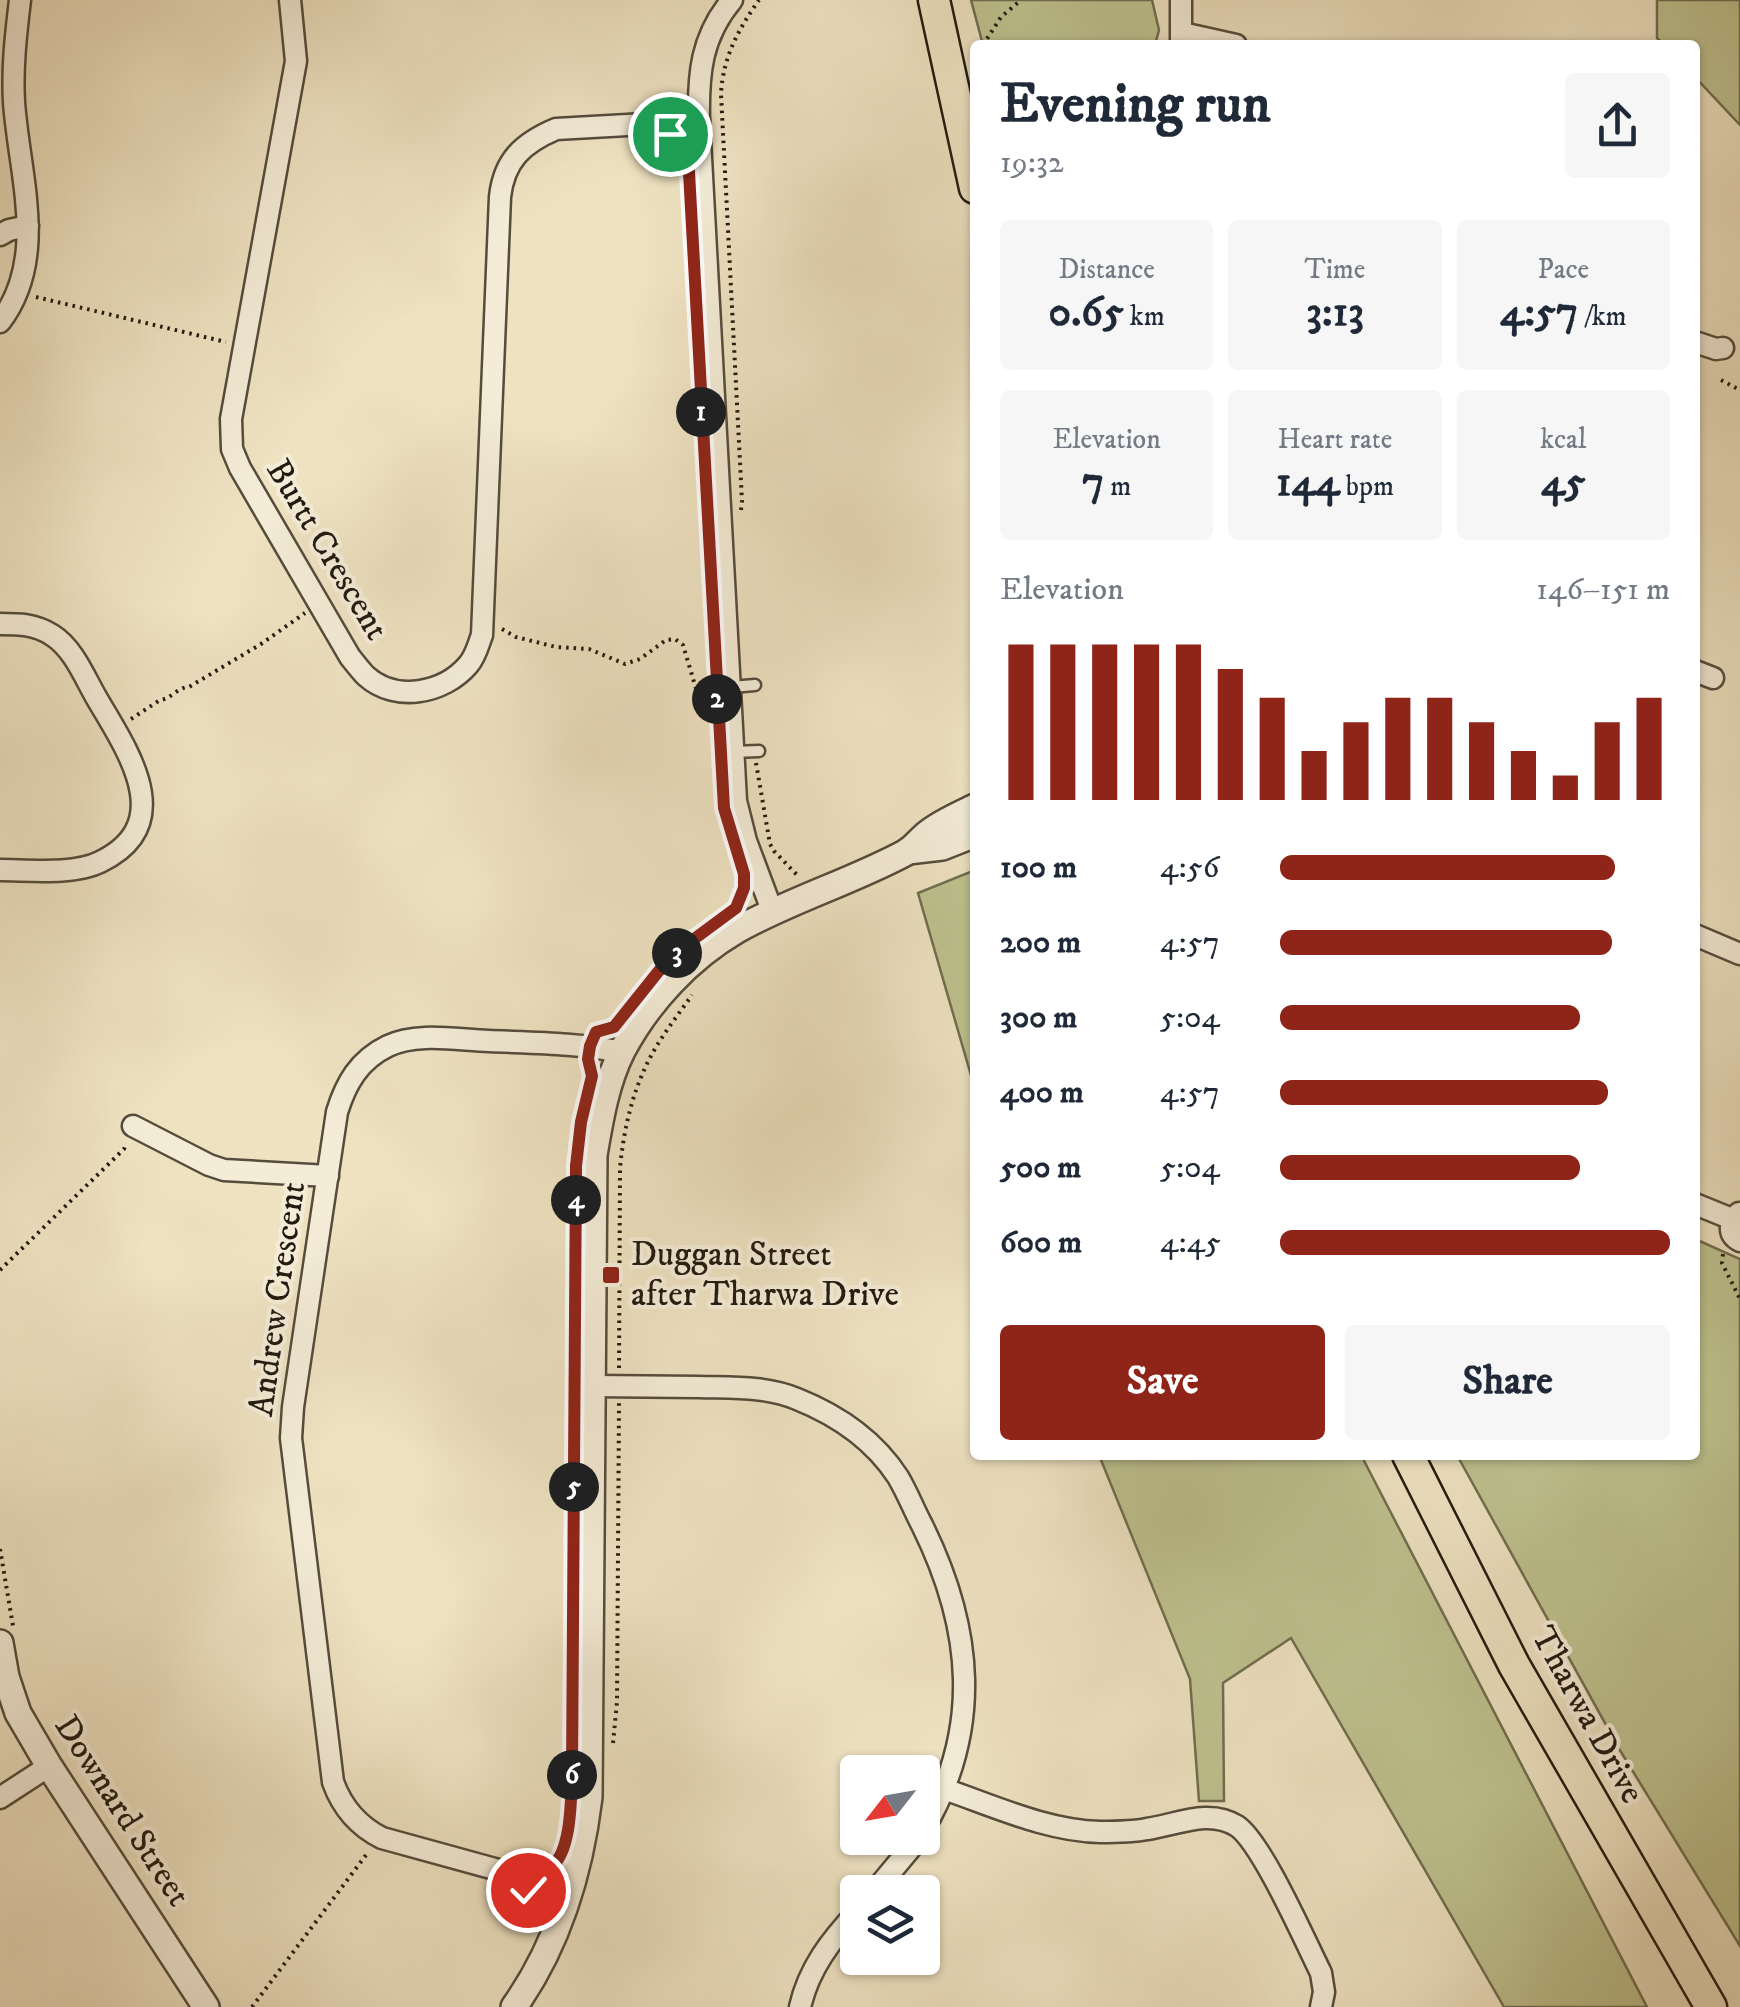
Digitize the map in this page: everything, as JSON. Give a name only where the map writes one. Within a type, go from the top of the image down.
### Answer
[{"type":"main road","points":[[934,0],[970,165]]},
{"type":"main road","name":"Tharwa Drive","points":[[1411,1460],[1514,1665],[1711,2007]]},
{"type":"street","points":[[0,322],[24,277],[28,243],[14,104],[13,57],[20,0]]},
{"type":"street","name":"Burtt Crescent","points":[[290,0],[296,61],[231,419],[232,449],[350,657],[366,676],[388,688],[412,692],[447,683],[474,658],[482,635],[500,197],[510,163],[534,138],[556,129],[699,121]]},
{"type":"street","points":[[732,0],[720,14],[705,46],[698,81],[699,121],[736,800],[746,840],[773,912]]},
{"type":"street","points":[[1181,0],[1182,39]]},
{"type":"street","points":[[0,235],[28,226]]},
{"type":"street","points":[[1700,343],[1722,348]]},
{"type":"street","points":[[0,624],[34,626],[70,650],[134,762],[142,786],[133,833],[117,852],[96,865],[0,870]]},
{"type":"street","points":[[908,851],[928,832],[970,810]]},
{"type":"street","points":[[514,2007],[542,1961],[571,1890],[589,1797],[594,1155],[602,1109],[622,1052],[652,1005],[683,970],[720,941],[773,912],[908,851],[942,847],[970,836]]},
{"type":"street","points":[[1700,936],[1740,954]]},
{"type":"street","name":"Andrew Crescent","points":[[571,1890],[378,1836],[351,1816],[338,1794],[333,1782],[292,1438],[293,1408],[337,1112],[345,1086],[362,1063],[384,1047],[425,1038],[587,1045],[622,1052]]},
{"type":"street","points":[[133,1126],[224,1170],[328,1176]]},
{"type":"street","points":[[1700,1207],[1737,1228]]},
{"type":"street","points":[[592,1386],[752,1388],[792,1396],[829,1413],[874,1448],[898,1478],[935,1552],[954,1604],[963,1650],[964,1697],[958,1744],[940,1797]]},
{"type":"street","name":"Downard Street","points":[[8,1641],[6,1677],[18,1713],[206,2007]]},
{"type":"street","points":[[0,1798],[49,1766]]},
{"type":"street","points":[[944,1789],[1033,1820],[1077,1830],[1144,1830],[1205,1817],[1239,1828],[1256,1848],[1321,1973],[1324,1992],[1320,2007]]},
{"type":"street","points":[[888,1875],[905,1855]]},
{"type":"street","points":[[800,2007],[811,1974],[840,1930]]},
{"type":"lane","points":[[729,692],[754,685]]},
{"type":"lane","points":[[733,752],[759,752]]},
{"type":"path","points":[[986,40],[1001,17],[1022,0]]},
{"type":"path","points":[[31,296],[244,346]]},
{"type":"path","points":[[1720,380],[1740,390]]},
{"type":"path","points":[[136,716],[295,621]]},
{"type":"path","points":[[516,636],[588,649],[626,664],[640,660],[666,640],[675,639],[683,645],[698,692],[706,698],[729,692]]},
{"type":"path","points":[[0,1270],[114,1158]]},
{"type":"path","points":[[1737,1228],[1722,1264],[1740,1299]]},
{"type":"path","points":[[0,1549],[8,1641]]},
{"type":"path","points":[[252,2007],[378,1836]]},
{"type":"green space","points":[[971,0],[1152,0],[1159,30],[1156,40],[982,40]]},
{"type":"green space","points":[[1657,0],[1740,0],[1740,125],[1700,82],[1700,40],[1657,38]]},
{"type":"green space","points":[[970,872],[970,1072],[918,893]]},
{"type":"green space","points":[[1700,1241],[1740,1259],[1740,1946],[1621,1752],[1460,1460],[1700,1460]]},
{"type":"green space","points":[[1101,1460],[1364,1460],[1647,2007],[1504,2007],[1291,1638],[1223,1683],[1224,1801],[1199,1801],[1190,1679]]},
{"type":"place","name":"Duggan Street after Tharwa Drive","points":[[611,1275]]},
{"type":"route","points":[[528,1890],[534,1867],[551,1867],[562,1856],[570,1812],[576,1166],[592,1076],[590,1046],[596,1032],[614,1027],[662,967],[736,908],[744,888],[744,874],[724,808],[688,154],[684,142],[670,134]]}]
